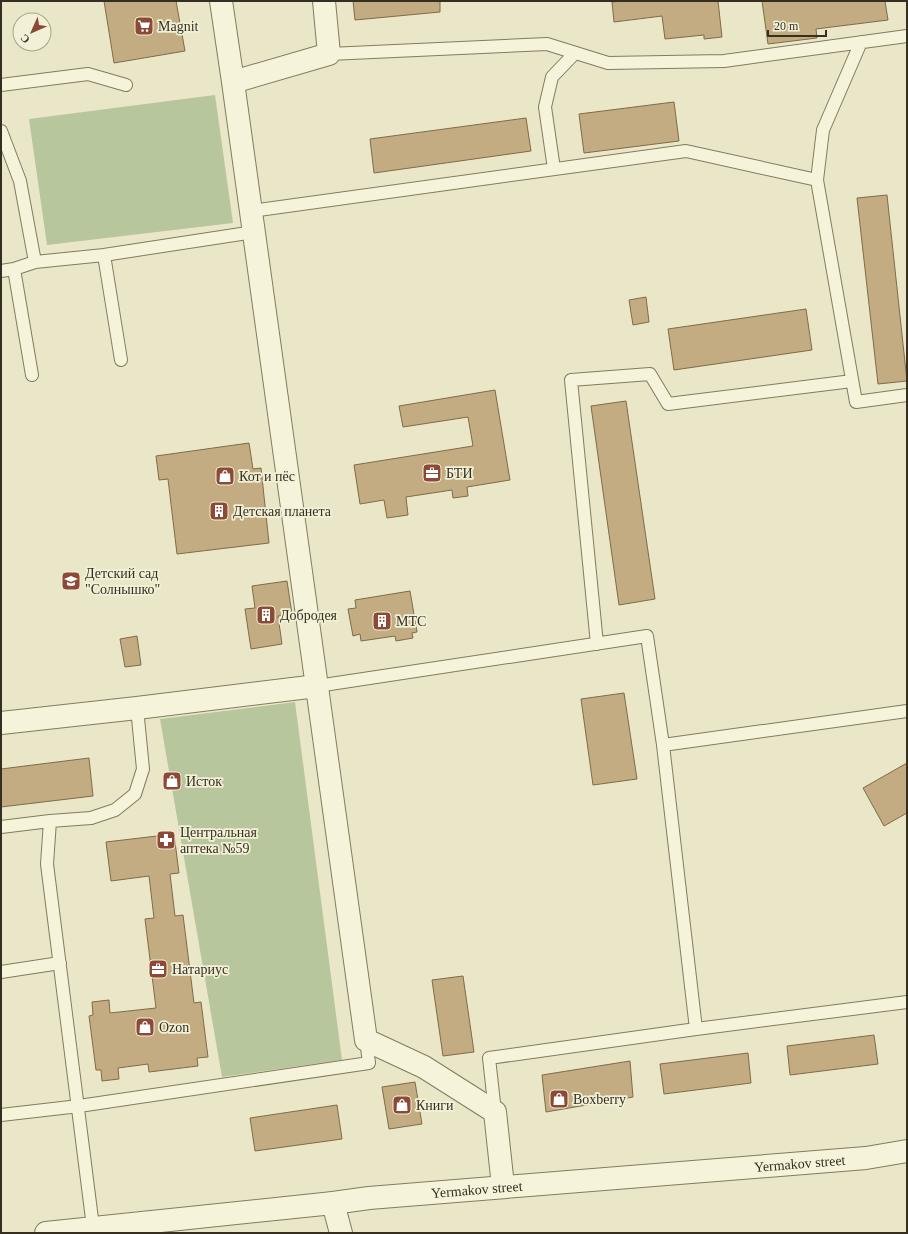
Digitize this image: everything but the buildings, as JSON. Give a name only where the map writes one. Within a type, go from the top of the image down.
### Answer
[{"type":"street","points":[[221,1],[366,1040],[424,1067],[495,1112],[503,1186]]},
{"type":"street","points":[[233,82],[329,54],[324,1]]},
{"type":"street","points":[[1,723],[317,686]]},
{"type":"street","name":"Yermakov street","points":[[58,1232],[369,1198],[503,1186],[866,1158],[907,1150]]},
{"type":"street","points":[[333,1203],[341,1233]]},
{"type":"lane","points":[[329,54],[547,44],[608,63],[724,61],[907,36]]},
{"type":"lane","points":[[861,42],[822,130],[817,180],[856,402],[907,395]]},
{"type":"lane","points":[[554,169],[545,107],[552,77],[575,53]]},
{"type":"lane","points":[[1,85],[88,74],[126,85]]},
{"type":"lane","points":[[1,131],[20,181],[35,262]]},
{"type":"lane","points":[[251,210],[686,151],[817,180]]},
{"type":"lane","points":[[1,271],[14,269],[35,262],[104,255],[254,232]]},
{"type":"lane","points":[[104,255],[121,360]]},
{"type":"lane","points":[[14,269],[32,375]]},
{"type":"lane","points":[[597,644],[571,380],[650,374],[668,404],[852,381]]},
{"type":"lane","points":[[317,686],[647,636],[663,745],[696,1030]]},
{"type":"lane","points":[[1,827],[91,818],[115,810],[135,794],[143,770],[137,708]]},
{"type":"lane","points":[[663,745],[907,711]]},
{"type":"lane","points":[[50,821],[47,864],[93,1227]]},
{"type":"lane","points":[[1,972],[60,963]]},
{"type":"lane","points":[[495,1112],[489,1058],[907,1002]]},
{"type":"lane","points":[[1,1115],[78,1106],[368,1063],[366,1040]]},
{"type":"green space","points":[[215,95],[233,223],[47,245],[29,119]]},
{"type":"green space","points":[[295,702],[342,1060],[222,1077],[160,719]]},
{"type":"place","name":"Magnit","points":[[144,26]]},
{"type":"place","name":"БТИ","points":[[432,473]]},
{"type":"place","name":"Кот и пёс","points":[[225,476]]},
{"type":"place","name":"Детская планета","points":[[219,511]]},
{"type":"place","name":"Детский сад \"Солнышко\"","points":[[71,581]]},
{"type":"place","name":"Добродея","points":[[266,615]]},
{"type":"place","name":"МТС","points":[[382,621]]},
{"type":"place","name":"Исток","points":[[172,781]]},
{"type":"place","name":"Центральная аптека №59","points":[[166,840]]},
{"type":"place","name":"Натариус","points":[[158,969]]},
{"type":"place","name":"Ozon","points":[[145,1027]]},
{"type":"place","name":"Boxberry","points":[[559,1099]]},
{"type":"place","name":"Книги","points":[[402,1105]]}]
